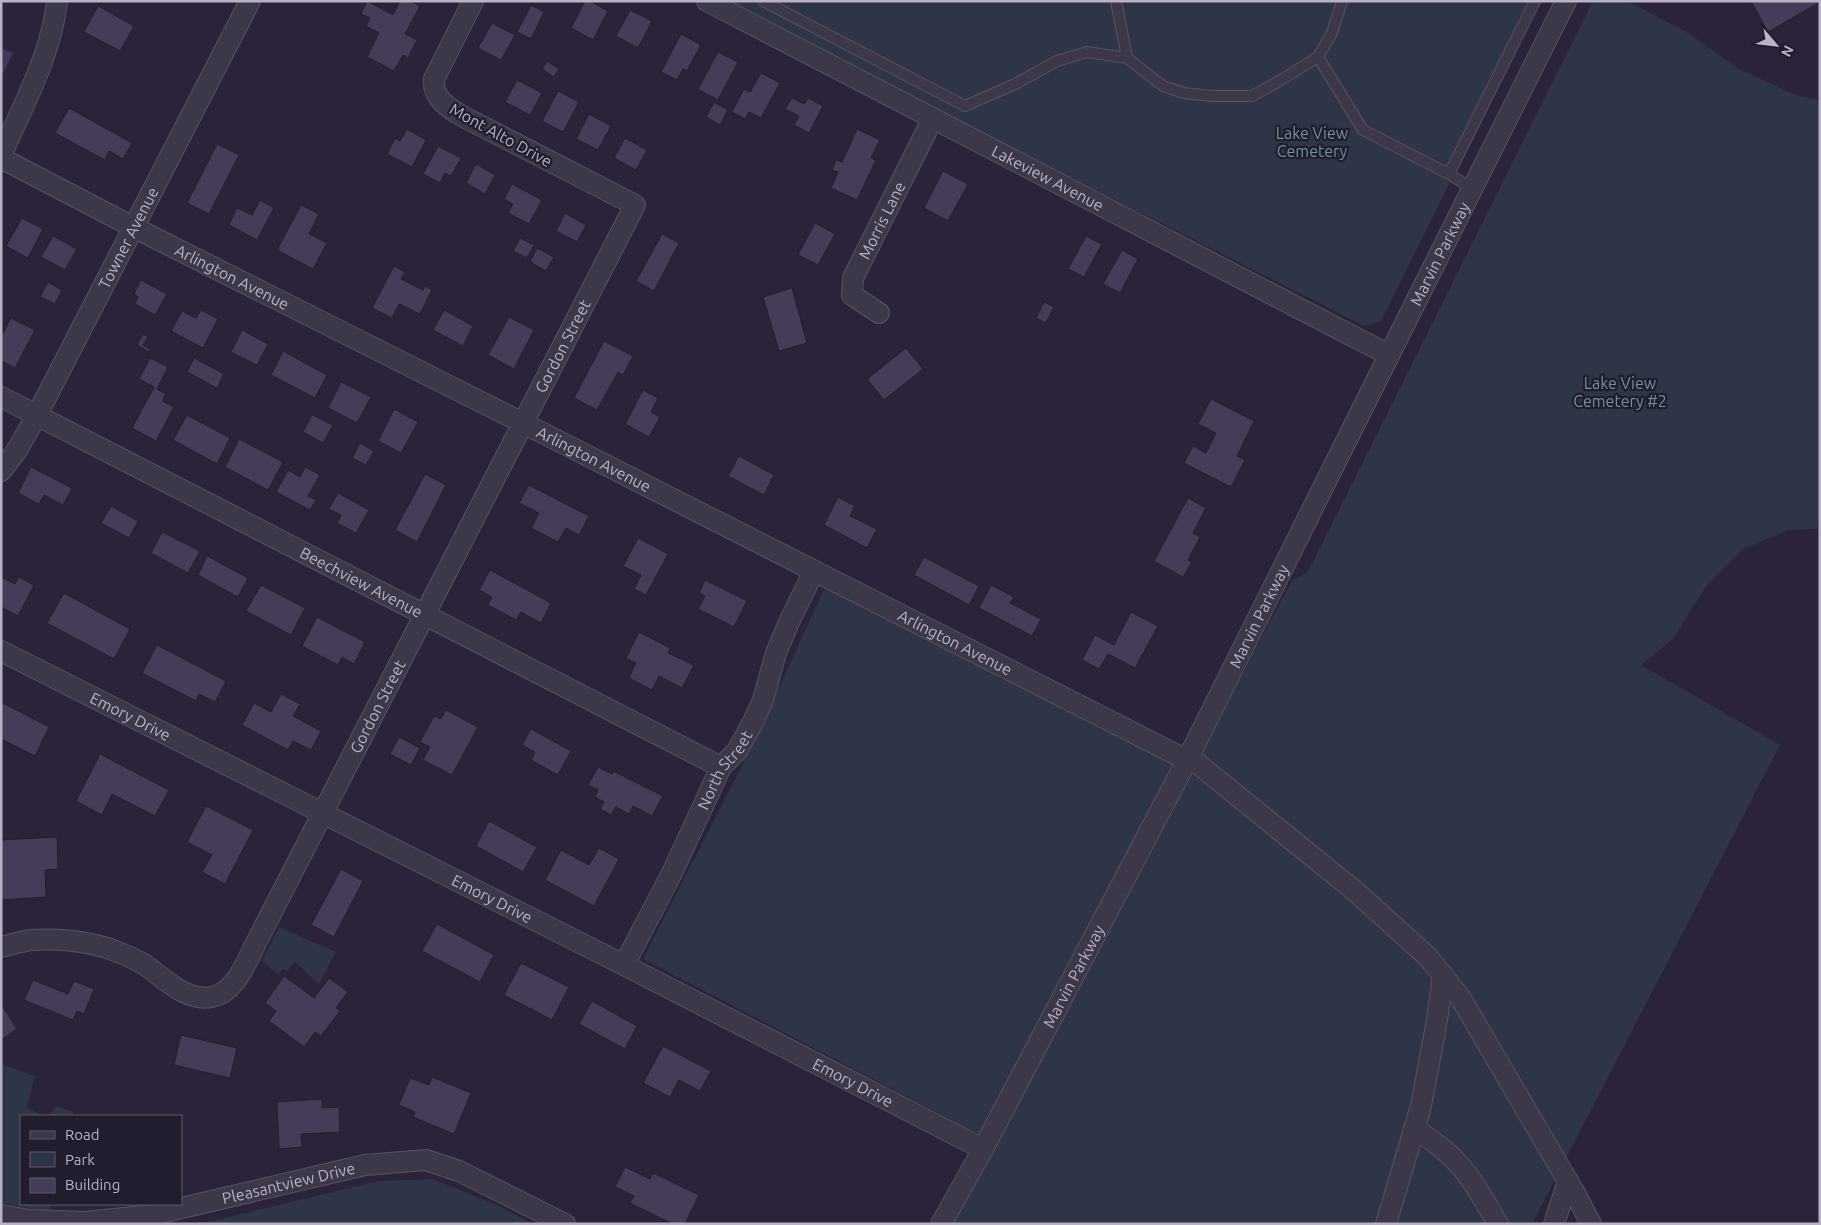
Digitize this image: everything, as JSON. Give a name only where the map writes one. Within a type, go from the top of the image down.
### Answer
[{"type":"street","points":[[1,157],[38,70],[52,25],[57,1]]},
{"type":"street","name":"Towner Avenue","points":[[1,471],[37,415],[250,1]]},
{"type":"street","name":"Mont Alto Drive","points":[[472,1],[434,79],[434,90],[441,100],[462,116],[635,205]]},
{"type":"street","name":"Lakeview Avenue","points":[[707,1],[1388,355]]},
{"type":"street","name":"Marvin Parkway","points":[[941,1224],[983,1149],[1187,760],[1566,1]]},
{"type":"street","name":"Morris Lane","points":[[880,313],[854,297],[852,289],[853,278],[932,118]]},
{"type":"street","name":"Arlington Avenue","points":[[1,157],[133,227],[1198,764],[1355,891],[1428,957],[1460,997],[1568,1181],[1591,1224]]},
{"type":"street","name":"Gordon Street","points":[[1,947],[31,940],[93,944],[143,964],[170,984],[185,992],[207,997],[221,994],[231,987],[635,205]]},
{"type":"street","name":"Beechview Avenue","points":[[1,397],[721,767]]},
{"type":"street","name":"North Street","points":[[624,965],[676,864],[721,767],[737,751],[753,722],[763,700],[776,653],[814,571]]},
{"type":"street","name":"Emory Drive","points":[[1,650],[983,1149]]},
{"type":"street","points":[[1386,1224],[1421,1106],[1437,1020],[1442,975]]},
{"type":"street","points":[[1414,1130],[1443,1148],[1458,1163],[1475,1184],[1498,1224]]},
{"type":"street","name":"Pleasantview Drive","points":[[1,1215],[29,1220],[85,1222],[152,1215],[365,1165],[426,1160],[459,1171],[565,1224]]},
{"type":"street","points":[[1554,1224],[1568,1181]]},
{"type":"lane","points":[[763,1],[965,106],[1015,84],[1057,61],[1087,52],[1127,58],[1163,86],[1184,93],[1252,96],[1318,57],[1332,33],[1342,1]]},
{"type":"lane","points":[[1116,1],[1127,58]]},
{"type":"lane","points":[[1449,174],[1535,1]]},
{"type":"lane","points":[[1318,57],[1363,130],[1449,174],[1471,188]]},
{"type":"green space","name":"Lake View Cemetery","points":[[723,1],[1540,1],[1381,321],[1364,326]]},
{"type":"green space","name":"Lake View Cemetery #2","points":[[1593,1],[1628,1],[1688,33],[1739,69],[1798,96],[1820,100],[1820,525],[1817,529],[1789,530],[1743,549],[1707,585],[1673,639],[1641,665],[1780,745],[1532,1224],[951,1224],[1292,580],[1308,572]]},
{"type":"green space","points":[[826,585],[1173,763],[984,1137],[643,959],[753,744]]},
{"type":"green space","points":[[279,927],[336,952],[319,984],[295,962],[287,971],[283,969],[278,975],[262,961]]},
{"type":"green space","points":[[1,1064],[35,1076],[27,1108],[42,1115],[20,1115],[20,1205],[52,1205],[50,1210],[1,1203]]},
{"type":"green space","points":[[55,1106],[74,1112],[72,1115],[50,1115]]},
{"type":"green space","points":[[433,1179],[497,1205],[533,1224],[199,1224],[379,1181]]},
{"type":"shaded area","points":[[1,48],[13,53],[1,77]]},
{"type":"building","points":[[367,1],[393,15],[400,1],[411,1],[420,6],[405,34],[417,40],[408,58],[403,55],[394,71],[367,57],[379,33],[366,26],[370,18],[361,14]]},
{"type":"building","points":[[585,1],[590,1],[608,11],[593,40],[571,28]]},
{"type":"building","points":[[1751,1],[1820,1],[1820,2],[1768,32]]},
{"type":"building","points":[[531,5],[544,12],[531,39],[517,32]]},
{"type":"building","points":[[98,6],[134,26],[120,51],[84,32]]},
{"type":"building","points":[[630,10],[652,21],[638,48],[616,36]]},
{"type":"building","points":[[492,23],[515,35],[501,60],[478,48]]},
{"type":"building","points":[[681,34],[701,45],[687,71],[683,69],[677,80],[661,72]]},
{"type":"building","points":[[718,52],[738,62],[718,100],[698,89]]},
{"type":"building","points":[[547,61],[559,69],[554,77],[542,69]]},
{"type":"building","points":[[761,73],[780,83],[761,118],[749,112],[745,119],[732,112],[744,89],[750,92]]},
{"type":"building","points":[[517,80],[542,93],[530,115],[505,102]]},
{"type":"building","points":[[558,91],[579,102],[563,132],[542,121]]},
{"type":"building","points":[[792,98],[804,104],[808,98],[823,106],[809,133],[794,125],[799,116],[785,109]]},
{"type":"building","points":[[714,102],[728,110],[720,125],[706,117]]},
{"type":"building","points":[[69,108],[132,143],[123,159],[109,151],[105,160],[55,133]]},
{"type":"building","points":[[589,114],[611,126],[598,150],[576,139]]},
{"type":"building","points":[[407,129],[426,140],[412,167],[387,154],[395,138],[400,141]]},
{"type":"building","points":[[857,129],[880,140],[871,158],[876,160],[857,200],[831,188],[838,172],[832,170],[836,160],[842,162]]},
{"type":"building","points":[[625,138],[647,150],[636,170],[614,158]]},
{"type":"building","points":[[217,144],[239,155],[209,214],[187,203]]},
{"type":"building","points":[[438,146],[461,158],[451,176],[445,173],[440,183],[423,174]]},
{"type":"building","points":[[476,164],[495,175],[485,194],[466,183]]},
{"type":"building","points":[[943,171],[968,184],[948,221],[924,208]]},
{"type":"building","points":[[512,184],[542,200],[529,224],[508,213],[513,204],[504,199]]},
{"type":"building","points":[[260,200],[274,208],[257,240],[229,225],[237,208],[252,215]]},
{"type":"building","points":[[301,205],[319,214],[309,234],[327,243],[313,269],[277,250]]},
{"type":"building","points":[[565,213],[586,225],[577,242],[556,231]]},
{"type":"building","points":[[22,218],[43,229],[28,258],[6,246]]},
{"type":"building","points":[[815,223],[835,234],[818,265],[798,255]]},
{"type":"building","points":[[662,234],[679,243],[654,291],[636,281]]},
{"type":"building","points":[[53,236],[77,249],[65,270],[41,257]]},
{"type":"building","points":[[1086,236],[1102,244],[1084,277],[1068,269]]},
{"type":"building","points":[[520,238],[534,245],[527,258],[513,251]]},
{"type":"building","points":[[537,248],[554,257],[546,271],[530,262]]},
{"type":"building","points":[[1122,250],[1138,259],[1120,293],[1103,284]]},
{"type":"building","points":[[394,266],[405,272],[401,279],[423,290],[425,286],[432,290],[420,314],[399,304],[392,318],[372,308]]},
{"type":"building","points":[[141,280],[167,294],[155,315],[135,304],[138,297],[134,294]]},
{"type":"building","points":[[48,282],[62,290],[55,304],[40,297]]},
{"type":"building","points":[[792,288],[807,343],[779,351],[763,297]]},
{"type":"building","points":[[1044,302],[1054,307],[1046,323],[1036,318]]},
{"type":"building","points":[[201,310],[218,319],[203,348],[171,331],[182,311],[196,318]]},
{"type":"building","points":[[444,310],[473,326],[463,346],[433,330]]},
{"type":"building","points":[[509,317],[534,330],[514,369],[488,355]]},
{"type":"building","points":[[11,318],[35,330],[15,368],[1,361],[1,337]]},
{"type":"building","points":[[242,330],[268,344],[257,365],[231,352]]},
{"type":"building","points":[[143,334],[148,337],[143,345],[150,349],[149,352],[137,345]]},
{"type":"building","points":[[604,341],[633,356],[623,375],[618,372],[597,410],[574,398]]},
{"type":"building","points":[[906,348],[923,369],[884,400],[867,379]]},
{"type":"building","points":[[283,351],[327,375],[315,398],[271,375]]},
{"type":"building","points":[[150,358],[168,367],[157,389],[166,394],[162,401],[174,407],[156,441],[132,428],[154,387],[139,379]]},
{"type":"building","points":[[194,358],[224,374],[217,388],[187,372]]},
{"type":"building","points":[[341,382],[371,397],[357,423],[328,408]]},
{"type":"building","points":[[643,390],[658,398],[651,412],[660,417],[649,437],[625,424]]},
{"type":"building","points":[[1211,399],[1254,421],[1237,456],[1245,460],[1231,487],[1184,463],[1193,446],[1206,453],[1216,433],[1198,424]]},
{"type":"building","points":[[394,409],[418,422],[401,453],[378,441]]},
{"type":"building","points":[[187,415],[230,438],[217,464],[173,440]]},
{"type":"building","points":[[312,415],[333,425],[323,443],[303,432]]},
{"type":"building","points":[[239,439],[283,462],[268,490],[225,467]]},
{"type":"building","points":[[360,443],[374,451],[366,465],[352,458]]},
{"type":"building","points":[[739,456],[774,475],[764,495],[728,476]]},
{"type":"building","points":[[31,467],[72,488],[63,505],[44,495],[39,504],[18,493]]},
{"type":"building","points":[[305,467],[320,475],[308,496],[316,500],[310,510],[276,492],[288,470],[300,477]]},
{"type":"building","points":[[425,474],[446,485],[417,542],[395,530]]},
{"type":"building","points":[[529,485],[589,516],[579,535],[566,528],[558,542],[531,528],[539,513],[519,503]]},
{"type":"building","points":[[338,493],[369,510],[356,533],[337,523],[341,515],[329,509]]},
{"type":"building","points":[[838,497],[855,506],[850,516],[877,529],[867,548],[824,525]]},
{"type":"building","points":[[1188,498],[1206,508],[1193,533],[1200,537],[1188,560],[1192,562],[1183,577],[1154,561]]},
{"type":"building","points":[[111,506],[138,521],[129,538],[101,523]]},
{"type":"building","points":[[162,532],[200,551],[188,573],[151,553]]},
{"type":"building","points":[[638,538],[668,554],[646,595],[634,589],[641,575],[623,566]]},
{"type":"building","points":[[207,556],[248,578],[238,597],[198,575]]},
{"type":"building","points":[[924,557],[979,586],[969,605],[914,575]]},
{"type":"building","points":[[490,570],[551,603],[541,623],[521,612],[516,620],[488,605],[492,597],[479,590]]},
{"type":"building","points":[[1,577],[15,584],[19,577],[34,585],[18,616],[1,607]]},
{"type":"building","points":[[705,580],[747,601],[734,627],[698,609],[705,596],[699,593]]},
{"type":"building","points":[[261,585],[305,608],[291,635],[246,611]]},
{"type":"building","points":[[991,585],[1014,597],[1010,603],[1041,619],[1032,636],[979,608]]},
{"type":"building","points":[[64,593],[130,629],[114,659],[47,623]]},
{"type":"building","points":[[1131,612],[1158,626],[1135,668],[1108,654],[1099,669],[1082,660],[1095,635],[1114,645]]},
{"type":"building","points":[[317,617],[365,642],[354,664],[342,657],[338,665],[302,646]]},
{"type":"building","points":[[639,632],[670,648],[668,653],[694,665],[682,688],[659,676],[652,690],[629,678],[636,663],[626,658]]},
{"type":"building","points":[[157,645],[226,681],[215,702],[199,694],[196,701],[142,673]]},
{"type":"building","points":[[281,694],[300,704],[293,716],[321,731],[311,750],[293,741],[288,750],[242,725],[254,703],[271,712]]},
{"type":"building","points":[[1,702],[49,727],[35,756],[1,739]]},
{"type":"building","points":[[446,710],[478,727],[452,775],[423,760],[430,747],[420,742],[434,716],[441,719]]},
{"type":"building","points":[[531,729],[571,751],[558,775],[531,760],[535,752],[522,745]]},
{"type":"building","points":[[399,737],[420,748],[411,765],[390,754]]},
{"type":"building","points":[[100,754],[169,790],[155,816],[112,794],[102,815],[76,801]]},
{"type":"building","points":[[598,767],[612,774],[613,771],[663,796],[652,816],[633,806],[629,814],[616,807],[611,815],[600,809],[604,802],[595,797],[598,790],[588,785]]},
{"type":"building","points":[[206,806],[253,830],[225,884],[202,872],[212,855],[187,842]]},
{"type":"building","points":[[489,821],[537,847],[523,872],[476,846]]},
{"type":"building","points":[[57,837],[58,869],[45,870],[46,897],[1,900],[1,840]]},
{"type":"building","points":[[599,848],[619,859],[594,906],[545,880],[561,850],[589,865]]},
{"type":"building","points":[[341,869],[363,881],[334,937],[311,925]]},
{"type":"building","points":[[437,924],[494,955],[480,982],[422,951]]},
{"type":"building","points":[[521,963],[569,987],[552,1020],[504,995]]},
{"type":"building","points":[[284,976],[314,998],[329,978],[348,992],[336,1008],[340,1011],[321,1036],[315,1032],[304,1047],[269,1021],[276,1011],[265,1003]]},
{"type":"building","points":[[33,980],[68,994],[74,981],[94,989],[84,1014],[77,1011],[73,1020],[24,1000]]},
{"type":"building","points":[[592,1001],[637,1026],[625,1049],[579,1024]]},
{"type":"building","points":[[3,1007],[17,1029],[1,1040],[1,1008]]},
{"type":"building","points":[[181,1035],[237,1048],[230,1078],[174,1065]]},
{"type":"building","points":[[663,1046],[711,1071],[700,1091],[679,1080],[670,1097],[643,1083]]},
{"type":"building","points":[[432,1077],[471,1093],[454,1134],[413,1117],[415,1112],[399,1105],[410,1078],[429,1085]]},
{"type":"building","points":[[322,1099],[322,1108],[339,1107],[340,1132],[301,1134],[302,1147],[279,1149],[277,1102]]},
{"type":"building","points":[[625,1167],[650,1179],[653,1173],[699,1195],[685,1224],[673,1224],[630,1203],[634,1196],[615,1187]]}]
